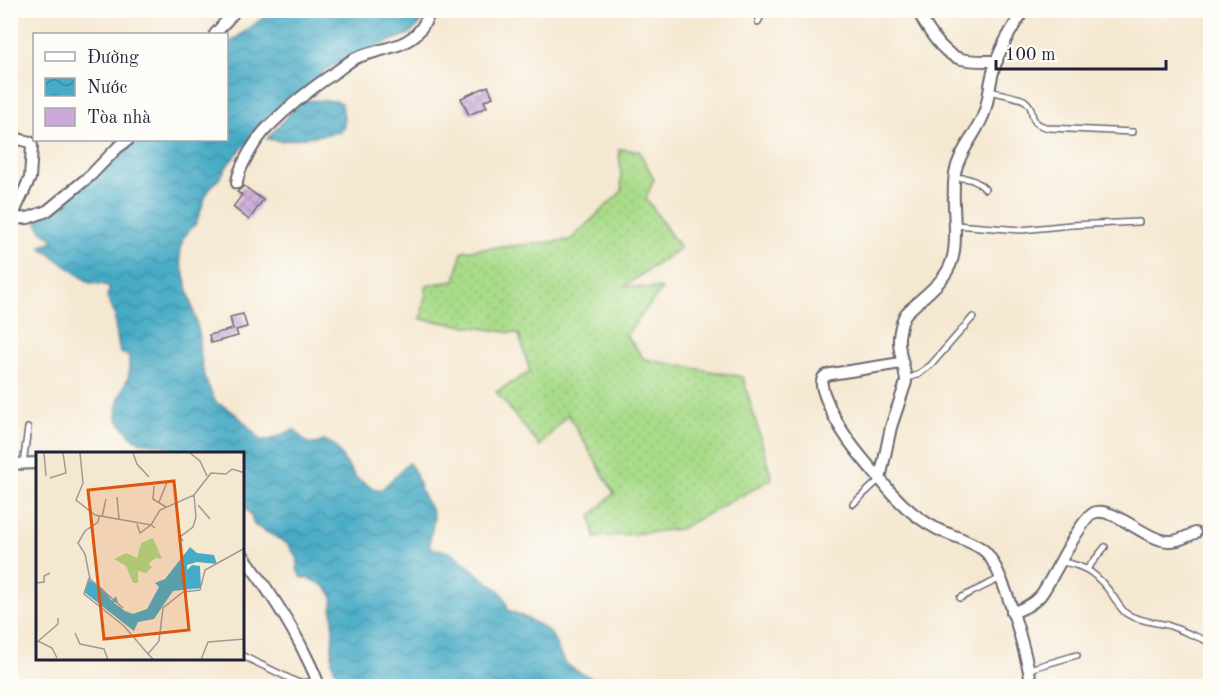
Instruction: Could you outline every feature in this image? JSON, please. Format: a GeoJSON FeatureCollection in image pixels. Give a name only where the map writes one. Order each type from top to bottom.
{"type":"FeatureCollection","features":[{"type":"Feature","properties":{"kind":"street"},"geometry":{"type":"LineString","coordinates":[[216,33],[236,10]]}},
{"type":"Feature","properties":{"kind":"street"},"geometry":{"type":"LineString","coordinates":[[237,183],[237,176],[263,133],[300,98],[356,58],[405,42],[419,31],[431,10]]}},
{"type":"Feature","properties":{"kind":"street"},"geometry":{"type":"LineString","coordinates":[[918,10],[926,26],[949,54],[956,58],[997,61]]}},
{"type":"Feature","properties":{"kind":"street"},"geometry":{"type":"LineString","coordinates":[[880,479],[891,427],[906,379],[899,346],[901,323],[905,314],[936,285],[953,260],[955,178],[960,156],[970,143],[982,118],[997,61],[1008,34],[1024,10]]}},
{"type":"Feature","properties":{"kind":"street"},"geometry":{"type":"LineString","coordinates":[[18,139],[30,142],[32,166],[30,178],[11,219],[28,218],[47,211],[91,175],[117,144]]}},
{"type":"Feature","properties":{"kind":"street"},"geometry":{"type":"LineString","coordinates":[[901,363],[825,376],[821,385],[831,414],[854,448],[893,495],[915,516],[985,550],[993,561],[1000,578],[1021,639],[1032,687]]}},
{"type":"Feature","properties":{"kind":"street"},"geometry":{"type":"LineString","coordinates":[[10,464],[36,463]]}},
{"type":"Feature","properties":{"kind":"street"},"geometry":{"type":"LineString","coordinates":[[1012,614],[1032,604],[1040,596],[1082,525],[1093,513],[1112,515],[1167,542],[1195,533]]}},
{"type":"Feature","properties":{"kind":"street"},"geometry":{"type":"LineString","coordinates":[[244,556],[299,642],[318,682]]}},
{"type":"Feature","properties":{"kind":"lane"},"geometry":{"type":"LineString","coordinates":[[758,22],[764,10]]}},
{"type":"Feature","properties":{"kind":"lane"},"geometry":{"type":"LineString","coordinates":[[990,91],[1024,100],[1030,107],[1034,121],[1039,126],[1133,132]]}},
{"type":"Feature","properties":{"kind":"lane"},"geometry":{"type":"LineString","coordinates":[[955,178],[971,179],[985,189]]}},
{"type":"Feature","properties":{"kind":"lane"},"geometry":{"type":"LineString","coordinates":[[955,225],[1021,230],[1139,222]]}},
{"type":"Feature","properties":{"kind":"lane"},"geometry":{"type":"LineString","coordinates":[[906,379],[931,365],[973,317]]}},
{"type":"Feature","properties":{"kind":"lane"},"geometry":{"type":"LineString","coordinates":[[23,464],[28,428]]}},
{"type":"Feature","properties":{"kind":"lane"},"geometry":{"type":"LineString","coordinates":[[853,504],[880,479]]}},
{"type":"Feature","properties":{"kind":"lane"},"geometry":{"type":"LineString","coordinates":[[1087,569],[1105,547]]}},
{"type":"Feature","properties":{"kind":"lane"},"geometry":{"type":"LineString","coordinates":[[1061,562],[1087,569],[1107,588],[1127,614],[1210,642]]}},
{"type":"Feature","properties":{"kind":"lane"},"geometry":{"type":"LineString","coordinates":[[960,598],[1000,578]]}},
{"type":"Feature","properties":{"kind":"lane"},"geometry":{"type":"LineString","coordinates":[[1029,669],[1077,655]]}},
{"type":"Feature","properties":{"kind":"lane"},"geometry":{"type":"LineString","coordinates":[[244,656],[299,683],[318,682]]}},
{"type":"Feature","properties":{"kind":"green space"},"geometry":{"type":"Polygon","coordinates":[[[619,149],[639,151],[654,179],[646,198],[680,248],[625,286],[662,289],[626,335],[644,359],[743,377],[772,479],[680,529],[595,538],[591,516],[614,493],[568,414],[540,446],[496,392],[530,372],[519,334],[421,319],[427,285],[455,281],[462,251],[570,240],[622,191],[619,149]]]}},
{"type":"Feature","properties":{"kind":"water"},"geometry":{"type":"Polygon","coordinates":[[[272,11],[427,11],[424,20],[409,34],[326,69],[242,148],[206,195],[196,223],[183,238],[180,258],[200,337],[199,347],[204,376],[216,403],[236,414],[260,440],[271,440],[295,430],[308,443],[316,444],[325,440],[334,445],[356,478],[372,488],[381,490],[409,463],[415,472],[434,519],[430,548],[446,551],[458,557],[498,589],[507,603],[508,610],[549,632],[562,659],[575,670],[596,681],[597,686],[344,686],[332,662],[332,596],[323,585],[301,577],[297,569],[298,559],[288,544],[254,525],[251,515],[244,506],[244,452],[177,452],[166,446],[138,441],[117,419],[118,401],[129,375],[129,356],[120,353],[115,315],[107,297],[110,287],[90,283],[40,247],[53,241],[36,222],[70,197],[129,141],[228,141],[228,44],[272,11]]]}},
{"type":"Feature","properties":{"kind":"water"},"geometry":{"type":"Polygon","coordinates":[[[302,100],[341,103],[344,122],[341,132],[281,141],[267,139],[302,100]]]}},
{"type":"Feature","properties":{"kind":"building"},"geometry":{"type":"Polygon","coordinates":[[[488,86],[493,97],[484,101],[487,107],[469,115],[461,98],[488,86]]]}},
{"type":"Feature","properties":{"kind":"building"},"geometry":{"type":"Polygon","coordinates":[[[244,186],[263,200],[249,220],[233,207],[242,195],[237,192],[244,186]]]}},
{"type":"Feature","properties":{"kind":"building"},"geometry":{"type":"Polygon","coordinates":[[[243,314],[247,327],[236,330],[238,336],[211,343],[209,335],[233,329],[230,317],[243,314]]]}}]}
